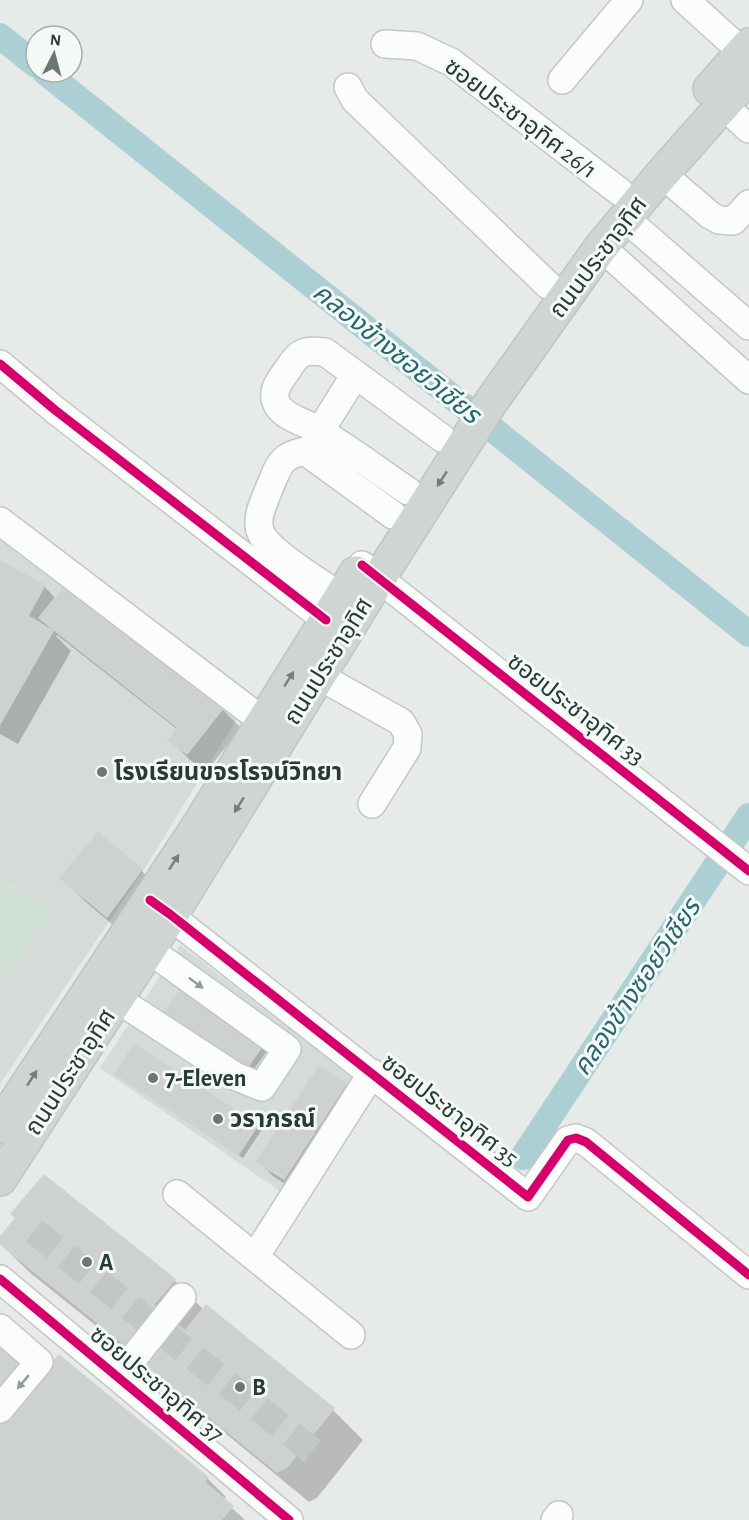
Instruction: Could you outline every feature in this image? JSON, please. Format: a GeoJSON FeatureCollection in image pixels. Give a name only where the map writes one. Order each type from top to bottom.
{"type":"FeatureCollection","features":[{"type":"Feature","properties":{"kind":"main road","name":"ถนนประชาอุทิศ"},"geometry":{"type":"LineString","coordinates":[[0,1126],[160,908],[319,676],[370,572],[400,503],[601,247],[623,205],[662,174],[723,105],[747,58]]}},
{"type":"Feature","properties":{"kind":"main road","name":"ถนนประชาอุทิศ"},"geometry":{"type":"LineString","coordinates":[[0,1179],[148,949],[160,908],[263,721],[334,608],[370,572],[548,285],[623,205],[747,58]]}},
{"type":"Feature","properties":{"kind":"street"},"geometry":{"type":"LineString","coordinates":[[562,80],[629,0]]}},
{"type":"Feature","properties":{"kind":"street"},"geometry":{"type":"LineString","coordinates":[[685,0],[747,58]]}},
{"type":"Feature","properties":{"kind":"street","name":"ซอยประชาอุทิศ 26/1"},"geometry":{"type":"LineString","coordinates":[[385,44],[417,46],[451,62],[623,205],[749,326]]}},
{"type":"Feature","properties":{"kind":"street"},"geometry":{"type":"LineString","coordinates":[[348,87],[355,100],[548,285]]}},
{"type":"Feature","properties":{"kind":"street"},"geometry":{"type":"LineString","coordinates":[[723,105],[749,129]]}},
{"type":"Feature","properties":{"kind":"street"},"geometry":{"type":"LineString","coordinates":[[662,174],[719,220],[732,221],[749,204]]}},
{"type":"Feature","properties":{"kind":"street"},"geometry":{"type":"LineString","coordinates":[[601,247],[749,380]]}},
{"type":"Feature","properties":{"kind":"street"},"geometry":{"type":"LineString","coordinates":[[400,503],[320,431],[285,413],[276,405],[275,388],[295,358],[307,350],[325,352],[355,375],[468,415]]}},
{"type":"Feature","properties":{"kind":"street"},"geometry":{"type":"LineString","coordinates":[[0,364],[55,410],[334,608]]}},
{"type":"Feature","properties":{"kind":"street"},"geometry":{"type":"LineString","coordinates":[[320,431],[355,375]]}},
{"type":"Feature","properties":{"kind":"street"},"geometry":{"type":"LineString","coordinates":[[334,608],[272,548],[260,532],[260,515],[280,462],[291,454],[305,451],[400,503]]}},
{"type":"Feature","properties":{"kind":"street"},"geometry":{"type":"LineString","coordinates":[[0,521],[263,721]]}},
{"type":"Feature","properties":{"kind":"street","name":"ซอยประชาอุทิศ 33"},"geometry":{"type":"LineString","coordinates":[[370,572],[734,859]]}},
{"type":"Feature","properties":{"kind":"street"},"geometry":{"type":"LineString","coordinates":[[319,676],[401,722],[408,734],[407,748],[372,804]]}},
{"type":"Feature","properties":{"kind":"street","name":"ซอยประชาอุทิศ 35"},"geometry":{"type":"LineString","coordinates":[[160,908],[528,1197],[568,1140],[576,1138],[586,1142],[749,1275]]}},
{"type":"Feature","properties":{"kind":"street"},"geometry":{"type":"LineString","coordinates":[[117,999],[235,1076],[262,1087],[287,1049],[148,949]]}},
{"type":"Feature","properties":{"kind":"street"},"geometry":{"type":"LineString","coordinates":[[255,1257],[372,1073]]}},
{"type":"Feature","properties":{"kind":"street"},"geometry":{"type":"LineString","coordinates":[[177,1194],[351,1335]]}},
{"type":"Feature","properties":{"kind":"street","name":"ซอยประชาอุทิศ 37"},"geometry":{"type":"LineString","coordinates":[[0,1279],[289,1520]]}},
{"type":"Feature","properties":{"kind":"street"},"geometry":{"type":"LineString","coordinates":[[119,1376],[182,1297]]}},
{"type":"Feature","properties":{"kind":"street"},"geometry":{"type":"LineString","coordinates":[[0,1328],[39,1362],[0,1409]]}},
{"type":"Feature","properties":{"kind":"shaded area","name":"โรงเรียนขจรโรจน์วิทยา"},"geometry":{"type":"Polygon","coordinates":[[[0,534],[238,717],[143,871],[0,1084],[0,534]]]}},
{"type":"Feature","properties":{"kind":"shaded area"},"geometry":{"type":"Polygon","coordinates":[[[180,945],[358,1080],[286,1195],[100,1068],[180,945]]]}},
{"type":"Feature","properties":{"kind":"green space"},"geometry":{"type":"Polygon","coordinates":[[[0,875],[52,913],[0,983],[0,875]]]}},
{"type":"Feature","properties":{"kind":"building"},"geometry":{"type":"Polygon","coordinates":[[[0,561],[45,585],[28,616],[53,631],[0,724],[0,561]]]}},
{"type":"Feature","properties":{"kind":"building"},"geometry":{"type":"Polygon","coordinates":[[[67,583],[223,708],[187,754],[168,740],[178,728],[39,618],[67,583]]]}},
{"type":"Feature","properties":{"kind":"building"},"geometry":{"type":"Polygon","coordinates":[[[98,832],[142,869],[107,917],[60,878],[98,832]]]}},
{"type":"Feature","properties":{"kind":"building"},"geometry":{"type":"Polygon","coordinates":[[[183,985],[265,1042],[244,1072],[162,1015],[183,985]]]}},
{"type":"Feature","properties":{"kind":"building"},"geometry":{"type":"Polygon","coordinates":[[[134,1044],[258,1125],[238,1155],[115,1074],[134,1044]]]}},
{"type":"Feature","properties":{"kind":"building"},"geometry":{"type":"Polygon","coordinates":[[[319,1066],[346,1084],[284,1179],[256,1162],[319,1066]]]}},
{"type":"Feature","properties":{"kind":"building","name":"A"},"geometry":{"type":"Polygon","coordinates":[[[44,1175],[175,1279],[153,1305],[159,1310],[129,1348],[0,1244],[0,1237],[16,1218],[11,1214],[44,1175]]]}},
{"type":"Feature","properties":{"kind":"building","name":"B"},"geometry":{"type":"Polygon","coordinates":[[[206,1305],[334,1408],[286,1468],[277,1472],[147,1366],[179,1326],[185,1331],[206,1305]]]}},
{"type":"Feature","properties":{"kind":"building"},"geometry":{"type":"Polygon","coordinates":[[[0,1340],[25,1360],[0,1391],[0,1340]]]}},
{"type":"Feature","properties":{"kind":"building"},"geometry":{"type":"Polygon","coordinates":[[[59,1355],[76,1369],[47,1403],[30,1389],[59,1355]]]}},
{"type":"Feature","properties":{"kind":"building"},"geometry":{"type":"Polygon","coordinates":[[[76,1369],[208,1477],[204,1482],[233,1506],[221,1520],[0,1520],[0,1426],[30,1389],[47,1403],[76,1369]]]}},
{"type":"Feature","properties":{"kind":"waterway","name":"คลองข้างซอยวิเชียร"},"geometry":{"type":"LineString","coordinates":[[0,36],[24,55]]}},
{"type":"Feature","properties":{"kind":"waterway","name":"คลองข้างซอยวิเชียร"},"geometry":{"type":"LineString","coordinates":[[60,84],[749,634]]}},
{"type":"Feature","properties":{"kind":"waterway","name":"คลองข้างซอยวิเชียร"},"geometry":{"type":"LineString","coordinates":[[523,1157],[749,816]]}},
{"type":"Feature","properties":{"kind":"tunnel"},"geometry":{"type":"LineString","coordinates":[[34,1231],[320,1457]]}},
{"type":"Feature","properties":{"kind":"cycle path"},"geometry":{"type":"LineString","coordinates":[[0,364],[55,410],[326,620]]}},
{"type":"Feature","properties":{"kind":"cycle path"},"geometry":{"type":"LineString","coordinates":[[362,565],[749,871]]}},
{"type":"Feature","properties":{"kind":"cycle path"},"geometry":{"type":"LineString","coordinates":[[150,900],[528,1197],[568,1140],[576,1138],[586,1142],[749,1275]]}},
{"type":"Feature","properties":{"kind":"cycle path"},"geometry":{"type":"LineString","coordinates":[[0,1279],[289,1520]]}},
{"type":"Feature","properties":{"kind":"place","name":"โรงเรียนขจรโรจน์วิทยา"},"geometry":{"type":"Point","coordinates":[102,772]}},
{"type":"Feature","properties":{"kind":"place","name":"7-Eleven"},"geometry":{"type":"Point","coordinates":[153,1078]}},
{"type":"Feature","properties":{"kind":"place","name":"วราภรณ์"},"geometry":{"type":"Point","coordinates":[218,1119]}},
{"type":"Feature","properties":{"kind":"place","name":"A"},"geometry":{"type":"Point","coordinates":[87,1262]}},
{"type":"Feature","properties":{"kind":"place","name":"B"},"geometry":{"type":"Point","coordinates":[240,1387]}}]}
